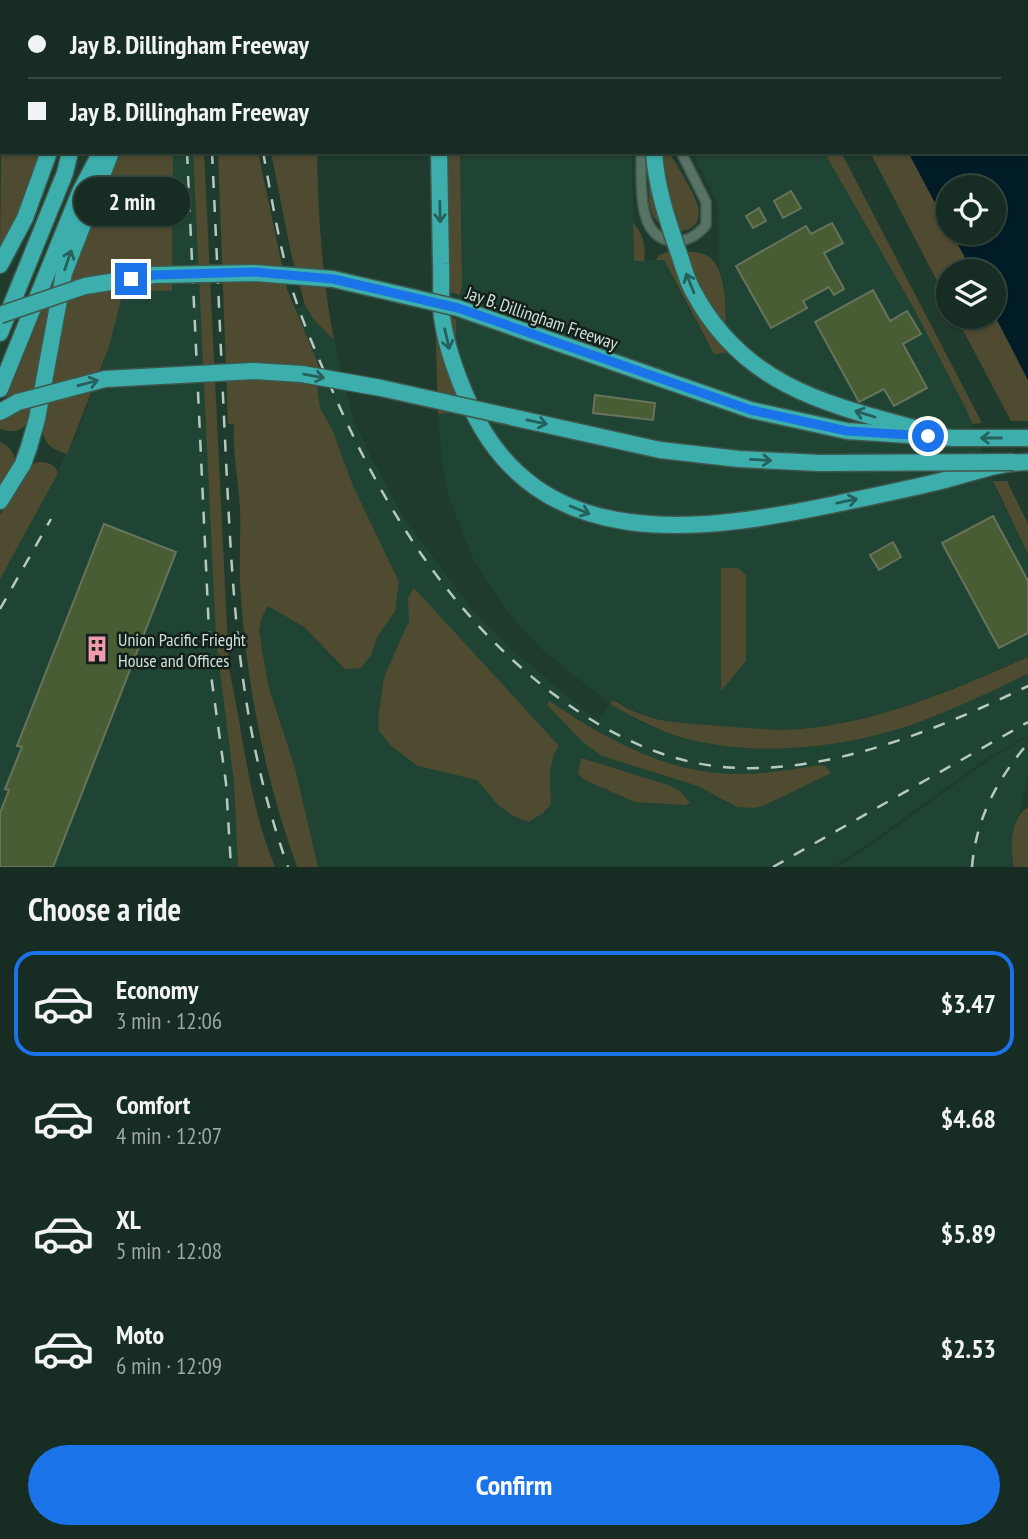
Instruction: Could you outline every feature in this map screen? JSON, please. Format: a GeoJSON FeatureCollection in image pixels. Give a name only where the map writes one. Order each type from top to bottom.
{"type":"FeatureCollection","features":[{"type":"Feature","properties":{"kind":"highway"},"geometry":{"type":"LineString","coordinates":[[0,265],[25,218],[48,154]]}},
{"type":"Feature","properties":{"kind":"highway"},"geometry":{"type":"LineString","coordinates":[[0,332],[65,173],[69,154]]}},
{"type":"Feature","properties":{"kind":"highway"},"geometry":{"type":"LineString","coordinates":[[80,192],[90,154]]}},
{"type":"Feature","properties":{"kind":"highway"},"geometry":{"type":"LineString","coordinates":[[0,389],[80,192],[100,154]]}},
{"type":"Feature","properties":{"kind":"highway"},"geometry":{"type":"LineString","coordinates":[[0,501],[23,464],[29,447],[37,419],[64,273],[110,154]]}},
{"type":"Feature","properties":{"kind":"highway"},"geometry":{"type":"LineString","coordinates":[[439,154],[442,317],[459,381],[479,426],[497,452],[517,473],[550,497],[587,513],[628,523],[681,526],[732,523],[775,517],[1021,462]]}},
{"type":"Feature","properties":{"kind":"highway"},"geometry":{"type":"LineString","coordinates":[[654,154],[664,210],[692,290],[714,325],[742,357],[777,380],[824,402],[954,438]]}},
{"type":"Feature","properties":{"kind":"highway"},"geometry":{"type":"LineString","coordinates":[[0,271],[19,247],[65,173]]}},
{"type":"Feature","properties":{"kind":"highway","name":"Jay B. Dillingham Freeway"},"geometry":{"type":"LineString","coordinates":[[0,315],[85,286],[154,275],[254,272],[333,279],[458,308],[751,410],[847,431],[954,438],[1028,438]]}},
{"type":"Feature","properties":{"kind":"highway"},"geometry":{"type":"LineString","coordinates":[[0,412],[18,402],[105,379],[265,372],[302,374],[381,388],[673,451],[739,459],[820,463],[1021,462]]}},
{"type":"Feature","properties":{"kind":"street"},"geometry":{"type":"LineString","coordinates":[[641,154],[644,214],[653,233],[662,239],[684,241],[700,233],[706,225],[706,202],[682,154]]}},
{"type":"Feature","properties":{"kind":"shaded area"},"geometry":{"type":"Polygon","coordinates":[[[1,154],[45,154],[38,177],[0,250],[1,154]]]}},
{"type":"Feature","properties":{"kind":"shaded area"},"geometry":{"type":"Polygon","coordinates":[[[117,154],[173,154],[172,291],[123,291],[109,347],[67,454],[48,444],[42,424],[70,279],[117,154]]]}},
{"type":"Feature","properties":{"kind":"shaded area"},"geometry":{"type":"Polygon","coordinates":[[[173,154],[193,154],[216,640],[234,783],[238,867],[0,867],[0,579],[75,438],[109,347],[123,291],[172,290],[173,154]]]}},
{"type":"Feature","properties":{"kind":"shaded area"},"geometry":{"type":"Polygon","coordinates":[[[193,154],[204,154],[229,669],[253,793],[275,867],[238,867],[234,783],[216,640],[193,154]]]}},
{"type":"Feature","properties":{"kind":"shaded area"},"geometry":{"type":"Polygon","coordinates":[[[218,154],[258,154],[287,289],[321,371],[317,385],[320,408],[332,429],[354,488],[399,582],[395,611],[377,637],[371,655],[361,668],[345,669],[304,627],[268,606],[262,617],[259,630],[269,688],[295,768],[318,867],[297,867],[275,798],[258,728],[240,584],[240,510],[234,424],[228,424],[218,154]]]}},
{"type":"Feature","properties":{"kind":"shaded area"},"geometry":{"type":"Polygon","coordinates":[[[271,154],[317,154],[321,247],[334,340],[314,320],[305,305],[291,253],[271,154]]]}},
{"type":"Feature","properties":{"kind":"shaded area"},"geometry":{"type":"Polygon","coordinates":[[[448,154],[460,154],[462,284],[460,295],[449,292],[448,154]]]}},
{"type":"Feature","properties":{"kind":"shaded area"},"geometry":{"type":"Polygon","coordinates":[[[460,154],[632,154],[634,260],[664,260],[714,354],[725,352],[724,286],[719,266],[718,206],[694,154],[825,154],[913,307],[965,407],[999,496],[1028,554],[1028,657],[897,709],[842,724],[798,729],[746,729],[671,723],[652,720],[614,700],[611,704],[641,722],[665,732],[695,739],[765,748],[803,747],[848,741],[931,718],[1028,674],[1028,735],[987,758],[861,849],[831,867],[318,867],[295,768],[269,688],[259,630],[262,617],[268,606],[304,627],[345,669],[371,655],[377,637],[395,610],[399,582],[354,488],[332,429],[320,408],[317,385],[321,371],[295,310],[305,305],[314,320],[334,340],[353,419],[366,447],[404,518],[473,611],[510,648],[585,711],[599,720],[610,704],[540,648],[513,618],[471,554],[448,495],[438,414],[463,411],[456,316],[462,284],[460,154]],[[738,568],[721,569],[721,689],[738,568]]]}},
{"type":"Feature","properties":{"kind":"shaded area"},"geometry":{"type":"Polygon","coordinates":[[[650,154],[670,154],[692,191],[699,212],[692,227],[686,230],[671,230],[657,221],[652,214],[649,192],[650,154]]]}},
{"type":"Feature","properties":{"kind":"shaded area"},"geometry":{"type":"Polygon","coordinates":[[[825,154],[842,154],[982,423],[972,424],[913,307],[825,154]]]}},
{"type":"Feature","properties":{"kind":"shaded area"},"geometry":{"type":"Polygon","coordinates":[[[871,154],[909,154],[936,204],[936,245],[958,245],[966,259],[936,259],[936,279],[871,154]]]}},
{"type":"Feature","properties":{"kind":"shaded area"},"geometry":{"type":"Polygon","coordinates":[[[633,223],[643,241],[644,261],[634,261],[633,223]]]}},
{"type":"Feature","properties":{"kind":"shaded area"},"geometry":{"type":"Polygon","coordinates":[[[667,252],[702,253],[714,262],[720,272],[725,299],[725,353],[714,354],[664,260],[656,260],[659,255],[667,252]]]}},
{"type":"Feature","properties":{"kind":"shaded area"},"geometry":{"type":"Polygon","coordinates":[[[63,260],[30,419],[17,430],[0,429],[0,413],[63,260]]]}},
{"type":"Feature","properties":{"kind":"shaded area"},"geometry":{"type":"Polygon","coordinates":[[[435,313],[456,319],[463,412],[438,414],[435,313]]]}},
{"type":"Feature","properties":{"kind":"shaded area"},"geometry":{"type":"Polygon","coordinates":[[[962,329],[1002,329],[1028,380],[1028,421],[1011,421],[962,329]]]}},
{"type":"Feature","properties":{"kind":"shaded area"},"geometry":{"type":"Polygon","coordinates":[[[0,442],[11,450],[16,464],[0,494],[0,442]]]}},
{"type":"Feature","properties":{"kind":"shaded area"},"geometry":{"type":"Polygon","coordinates":[[[37,462],[52,465],[58,473],[0,579],[0,515],[25,470],[37,462]]]}},
{"type":"Feature","properties":{"kind":"shaded area"},"geometry":{"type":"Polygon","coordinates":[[[993,481],[1007,481],[1028,524],[1028,554],[993,481]]]}},
{"type":"Feature","properties":{"kind":"shaded area"},"geometry":{"type":"Polygon","coordinates":[[[721,568],[738,568],[746,575],[746,661],[721,691],[721,568]]]}},
{"type":"Feature","properties":{"kind":"shaded area"},"geometry":{"type":"Polygon","coordinates":[[[414,588],[559,746],[551,766],[551,804],[543,813],[528,822],[498,805],[477,780],[418,766],[391,746],[379,731],[378,718],[384,677],[409,621],[408,598],[414,588]]]}},
{"type":"Feature","properties":{"kind":"shaded area"},"geometry":{"type":"Polygon","coordinates":[[[1028,657],[1028,674],[946,711],[895,730],[809,747],[749,748],[690,740],[656,728],[610,704],[613,700],[640,714],[677,723],[800,729],[888,712],[945,692],[1028,657]]]}},
{"type":"Feature","properties":{"kind":"shaded area"},"geometry":{"type":"Polygon","coordinates":[[[549,701],[615,741],[685,768],[747,774],[821,765],[826,766],[831,773],[763,806],[737,807],[698,786],[602,756],[583,742],[547,705],[549,701]]]}},
{"type":"Feature","properties":{"kind":"shaded area"},"geometry":{"type":"Polygon","coordinates":[[[1028,737],[1028,775],[1012,845],[1014,867],[837,867],[989,760],[1028,737]]]}},
{"type":"Feature","properties":{"kind":"shaded area"},"geometry":{"type":"Polygon","coordinates":[[[581,758],[668,785],[680,791],[690,803],[635,802],[585,780],[578,774],[581,758]]]}},
{"type":"Feature","properties":{"kind":"shaded area"},"geometry":{"type":"Polygon","coordinates":[[[1028,807],[1028,867],[1014,867],[1013,834],[1018,818],[1028,807]]]}},
{"type":"Feature","properties":{"kind":"water"},"geometry":{"type":"Polygon","coordinates":[[[909,154],[1028,154],[1028,380],[1002,329],[1006,329],[1006,259],[966,259],[958,245],[1006,245],[1006,175],[936,175],[936,204],[909,154]]]}},
{"type":"Feature","properties":{"kind":"building"},"geometry":{"type":"Polygon","coordinates":[[[791,191],[801,208],[783,218],[774,201],[791,191]]]}},
{"type":"Feature","properties":{"kind":"building"},"geometry":{"type":"Polygon","coordinates":[[[759,208],[766,221],[753,228],[746,216],[759,208]]]}},
{"type":"Feature","properties":{"kind":"building"},"geometry":{"type":"Polygon","coordinates":[[[832,223],[843,243],[824,253],[844,289],[834,295],[829,287],[803,301],[807,308],[771,328],[736,266],[806,226],[811,234],[832,223]]]}},
{"type":"Feature","properties":{"kind":"building"},"geometry":{"type":"Polygon","coordinates":[[[873,290],[890,321],[907,311],[921,334],[903,344],[927,388],[894,406],[884,389],[859,402],[815,322],[873,290]]]}},
{"type":"Feature","properties":{"kind":"building"},"geometry":{"type":"Polygon","coordinates":[[[595,395],[655,403],[653,420],[593,413],[595,395]]]}},
{"type":"Feature","properties":{"kind":"building"},"geometry":{"type":"Polygon","coordinates":[[[993,516],[1028,581],[1028,633],[999,648],[942,543],[993,516]]]}},
{"type":"Feature","properties":{"kind":"building","name":"Union Pacific Frieght House and Offices"},"geometry":{"type":"Polygon","coordinates":[[[104,524],[176,552],[53,867],[0,867],[0,813],[9,790],[5,789],[22,747],[17,746],[104,524]]]}},
{"type":"Feature","properties":{"kind":"building"},"geometry":{"type":"Polygon","coordinates":[[[893,542],[901,557],[879,570],[870,555],[893,542]]]}},
{"type":"Feature","properties":{"kind":"railway"},"geometry":{"type":"LineString","coordinates":[[187,154],[211,675],[226,783],[231,867]]}},
{"type":"Feature","properties":{"kind":"railway"},"geometry":{"type":"LineString","coordinates":[[212,154],[229,513],[241,666],[259,766],[288,867]]}},
{"type":"Feature","properties":{"kind":"railway"},"geometry":{"type":"LineString","coordinates":[[263,154],[280,240],[297,305],[333,392],[374,477],[423,557],[451,594],[515,662],[571,707],[612,732],[654,751],[699,764],[762,768],[841,757],[880,746],[919,733],[1028,686]]}},
{"type":"Feature","properties":{"kind":"railway"},"geometry":{"type":"LineString","coordinates":[[0,609],[51,519]]}},
{"type":"Feature","properties":{"kind":"railway"},"geometry":{"type":"LineString","coordinates":[[773,867],[1028,722]]}},
{"type":"Feature","properties":{"kind":"railway"},"geometry":{"type":"LineString","coordinates":[[972,867],[978,832],[990,800],[1028,743]]}},
{"type":"Feature","properties":{"kind":"place","name":"Union Pacific Frieght House and Offices"},"geometry":{"type":"Point","coordinates":[97,649]}},
{"type":"Feature","properties":{"kind":"route"},"geometry":{"type":"LineString","coordinates":[[131,279],[154,275],[254,272],[333,279],[458,308],[751,410],[847,431],[928,436]]}}]}
